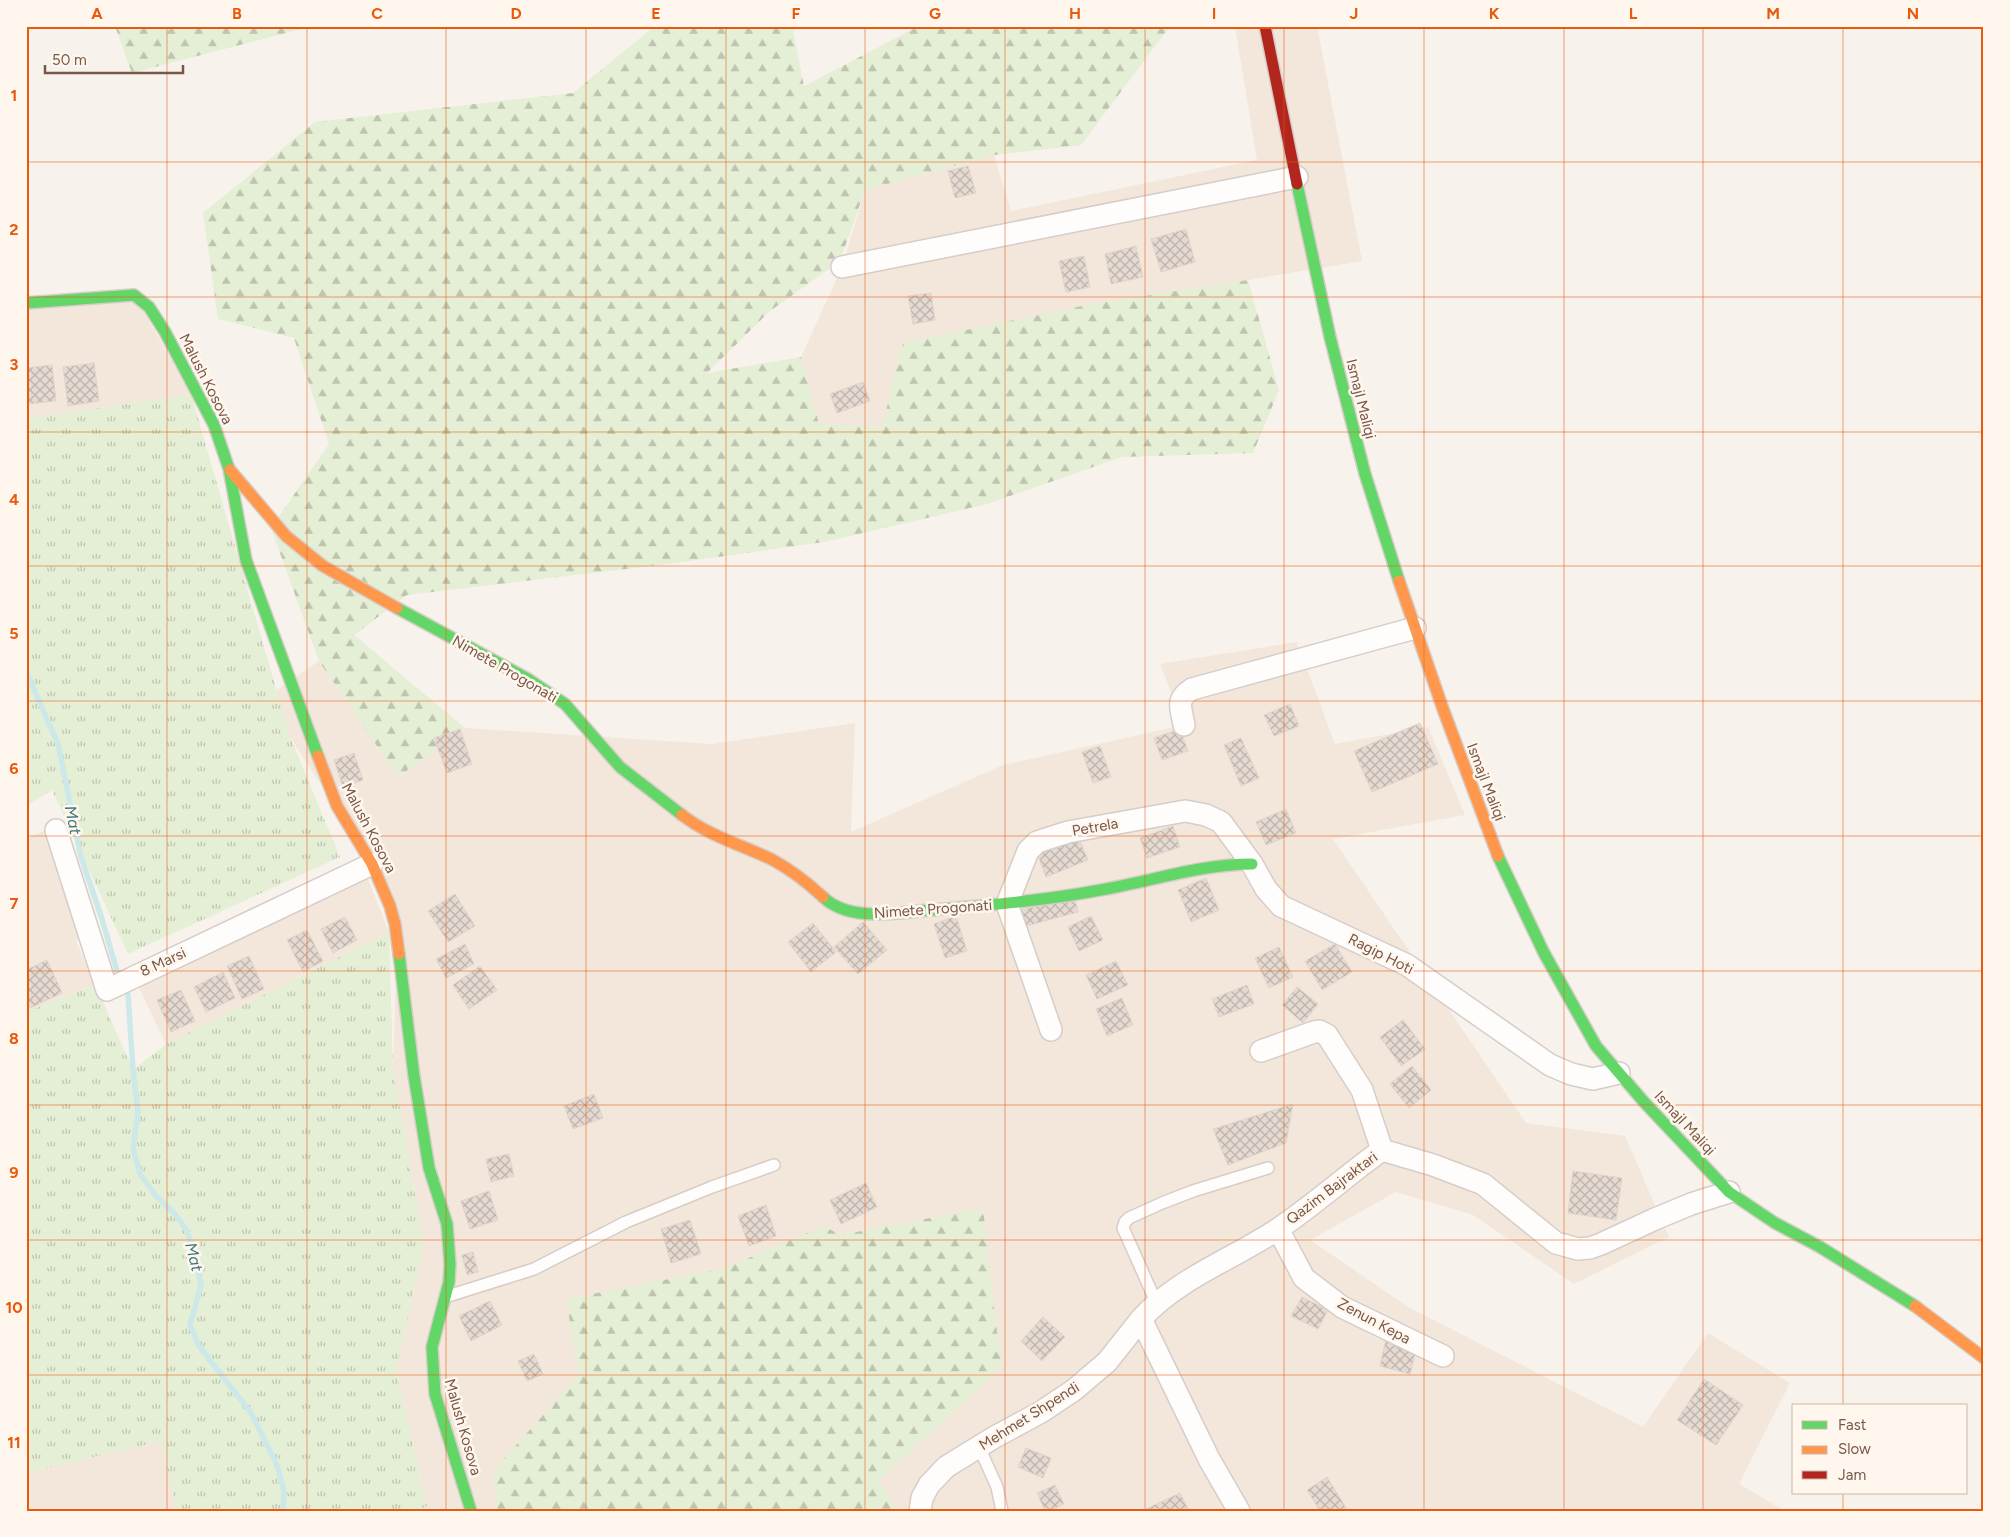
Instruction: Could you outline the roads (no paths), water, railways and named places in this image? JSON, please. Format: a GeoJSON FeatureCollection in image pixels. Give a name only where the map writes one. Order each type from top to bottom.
{"type":"FeatureCollection","features":[{"type":"Feature","properties":{"kind":"street","name":"Ismajl Maliqi"},"geometry":{"type":"LineString","coordinates":[[1265,26],[1330,336],[1365,474],[1442,709],[1500,860],[1544,953],[1596,1046],[1729,1192],[1775,1223],[1820,1247],[1907,1301],[1984,1358]]}},
{"type":"Feature","properties":{"kind":"street"},"geometry":{"type":"LineString","coordinates":[[842,267],[1296,177]]}},
{"type":"Feature","properties":{"kind":"street","name":"Malush Kosova"},"geometry":{"type":"LineString","coordinates":[[26,302],[134,295],[149,307],[214,425],[229,469],[246,560],[337,806],[372,864],[386,892],[395,924],[414,1076],[428,1159],[447,1224],[450,1264],[448,1282],[432,1347],[435,1394],[471,1511]]}},
{"type":"Feature","properties":{"kind":"street","name":"Nimete Progonati"},"geometry":{"type":"LineString","coordinates":[[229,469],[286,536],[323,566],[528,679],[565,704],[620,767],[695,825],[774,862],[811,886],[832,906],[846,911],[879,914],[1008,904],[1105,889],[1225,864],[1252,864]]}},
{"type":"Feature","properties":{"kind":"street"},"geometry":{"type":"LineString","coordinates":[[1184,725],[1179,701],[1182,695],[1192,689],[1415,628]]}},
{"type":"Feature","properties":{"kind":"street","name":"Petrela"},"geometry":{"type":"LineString","coordinates":[[1008,904],[1028,851],[1037,842],[1068,832],[1185,811],[1206,815],[1221,822]]}},
{"type":"Feature","properties":{"kind":"street","name":"Ragip Hoti"},"geometry":{"type":"LineString","coordinates":[[1221,822],[1252,864],[1266,889],[1282,906],[1406,965],[1550,1065],[1571,1074],[1593,1079],[1619,1073]]}},
{"type":"Feature","properties":{"kind":"street","name":"8 Marsi"},"geometry":{"type":"LineString","coordinates":[[56,830],[107,990],[372,864]]}},
{"type":"Feature","properties":{"kind":"street","name":"Nimete Progonati"},"geometry":{"type":"LineString","coordinates":[[1008,904],[1051,1030]]}},
{"type":"Feature","properties":{"kind":"street"},"geometry":{"type":"LineString","coordinates":[[1261,1051],[1314,1032],[1319,1031],[1328,1035],[1362,1090],[1382,1150]]}},
{"type":"Feature","properties":{"kind":"street","name":"Qazim Bajraktari"},"geometry":{"type":"LineString","coordinates":[[1141,1319],[1156,1302],[1172,1290],[1278,1229],[1382,1150],[1433,1165],[1482,1184],[1556,1243],[1578,1249],[1590,1248],[1601,1244],[1691,1204],[1729,1192]]}},
{"type":"Feature","properties":{"kind":"street","name":"Zenun Kepa"},"geometry":{"type":"LineString","coordinates":[[1278,1229],[1304,1278],[1342,1307],[1443,1356]]}},
{"type":"Feature","properties":{"kind":"street"},"geometry":{"type":"LineString","coordinates":[[1141,1319],[1209,1460],[1239,1511]]}},
{"type":"Feature","properties":{"kind":"street","name":"Mehmet Shpendi"},"geometry":{"type":"LineString","coordinates":[[920,1511],[922,1498],[929,1485],[946,1467],[1041,1412],[1074,1390],[1107,1362],[1141,1319]]}},
{"type":"Feature","properties":{"kind":"lane"},"geometry":{"type":"LineString","coordinates":[[444,1298],[534,1269],[626,1222],[712,1187],[774,1165]]}},
{"type":"Feature","properties":{"kind":"lane"},"geometry":{"type":"LineString","coordinates":[[1156,1302],[1123,1228],[1125,1222],[1129,1218],[1192,1191],[1268,1168]]}},
{"type":"Feature","properties":{"kind":"lane"},"geometry":{"type":"LineString","coordinates":[[979,1447],[997,1487],[1002,1511]]}},
{"type":"Feature","properties":{"kind":"waterway","name":"Mat"},"geometry":{"type":"LineString","coordinates":[[26,671],[58,744],[81,857],[117,971]]}},
{"type":"Feature","properties":{"kind":"waterway","name":"Mat"},"geometry":{"type":"LineString","coordinates":[[128,994],[138,1112],[133,1148],[140,1174],[156,1196],[175,1214],[187,1231],[196,1258],[201,1285],[190,1325],[199,1346],[251,1413],[277,1465],[284,1491],[283,1511]]}}]}
